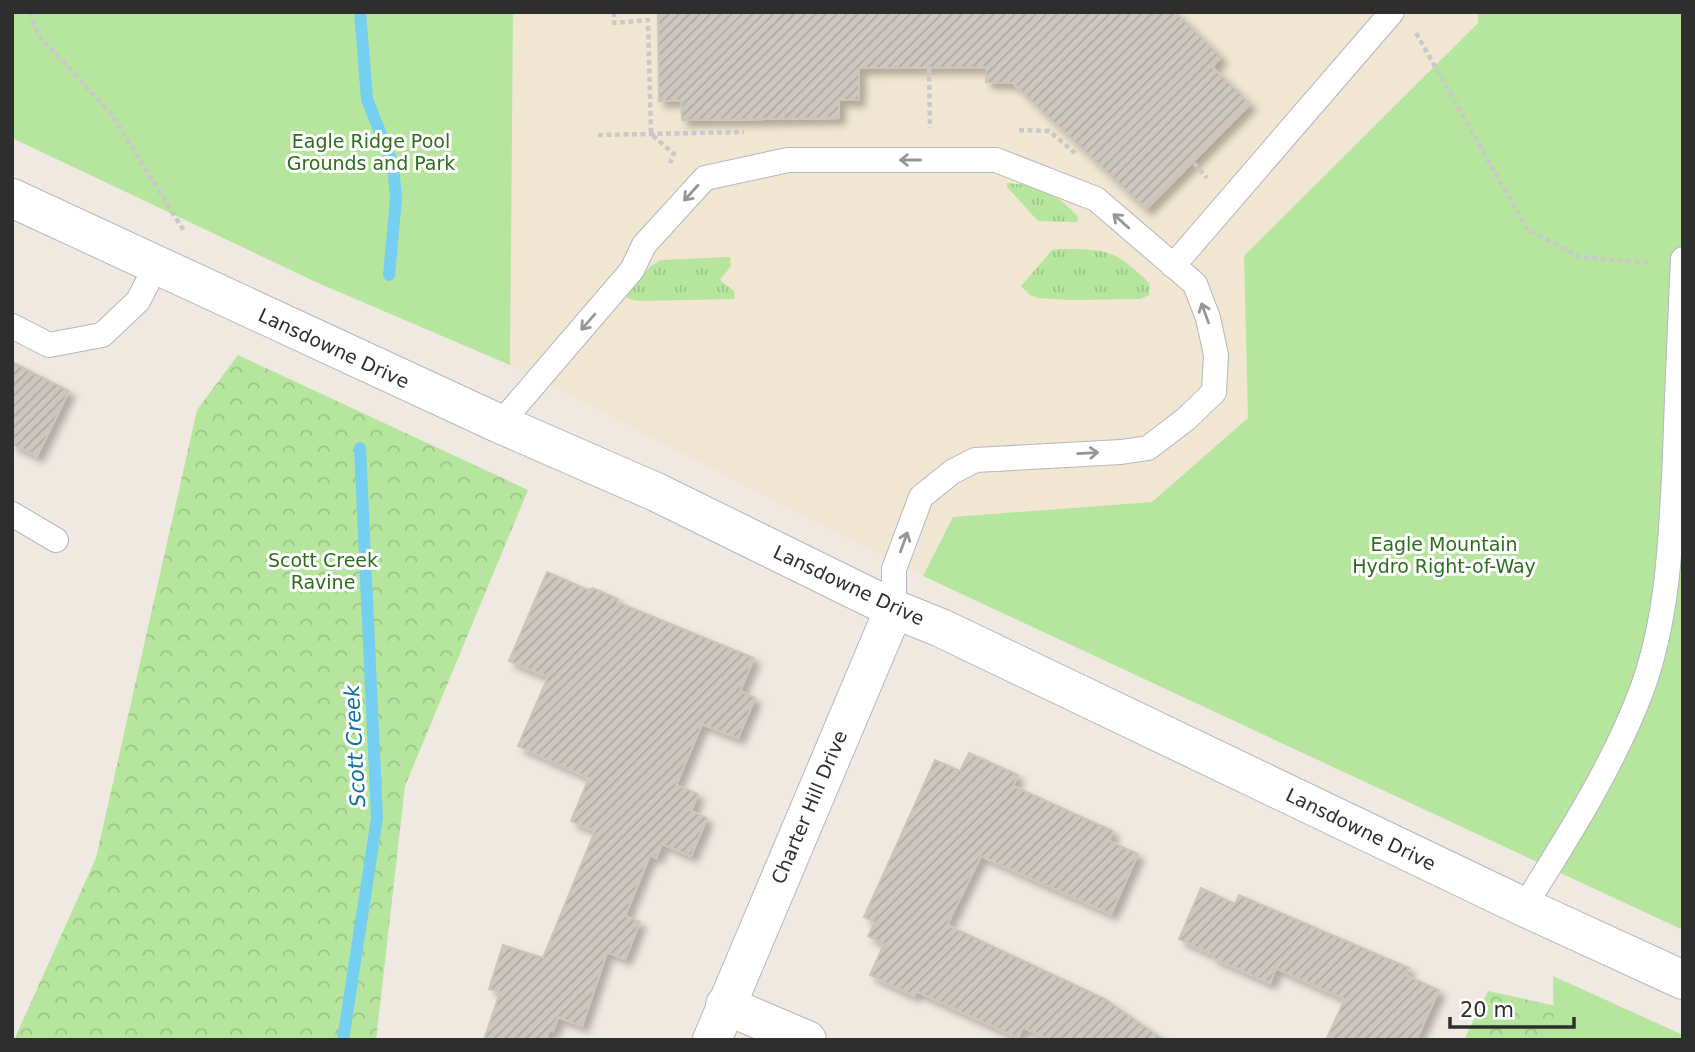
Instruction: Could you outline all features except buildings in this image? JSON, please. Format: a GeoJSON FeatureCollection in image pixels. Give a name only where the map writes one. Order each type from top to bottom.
{"type":"FeatureCollection","features":[{"type":"Feature","properties":{"kind":"street","name":"Lansdowne Drive"},"geometry":{"type":"LineString","coordinates":[[12,198],[500,424],[656,492],[894,609],[941,628],[1524,907],[1683,980]]}},
{"type":"Feature","properties":{"kind":"street","name":"Charter Hill Drive"},"geometry":{"type":"LineString","coordinates":[[807,1040],[719,1023],[894,609]]}},
{"type":"Feature","properties":{"kind":"lane"},"geometry":{"type":"LineString","coordinates":[[1173,266],[1392,12]]}},
{"type":"Feature","properties":{"kind":"lane"},"geometry":{"type":"LineString","coordinates":[[500,424],[632,270],[644,245],[705,178],[788,160],[996,160],[1096,199],[1195,284],[1208,318],[1216,355],[1214,393],[1148,448],[1121,452],[975,460],[952,472],[921,497],[894,569],[894,609]]}},
{"type":"Feature","properties":{"kind":"lane"},"geometry":{"type":"LineString","coordinates":[[1524,907],[1600,780],[1641,691],[1654,650],[1665,597],[1673,506],[1683,259]]}},
{"type":"Feature","properties":{"kind":"lane"},"geometry":{"type":"LineString","coordinates":[[12,326],[49,345],[102,335],[138,301],[156,266]]}},
{"type":"Feature","properties":{"kind":"lane"},"geometry":{"type":"LineString","coordinates":[[12,514],[57,540]]}},
{"type":"Feature","properties":{"kind":"path"},"geometry":{"type":"LineString","coordinates":[[30,12],[39,36],[110,112],[189,238]]}},
{"type":"Feature","properties":{"kind":"path"},"geometry":{"type":"LineString","coordinates":[[614,12],[614,23],[648,20]]}},
{"type":"Feature","properties":{"kind":"path"},"geometry":{"type":"LineString","coordinates":[[647,12],[652,134],[674,154],[669,166]]}},
{"type":"Feature","properties":{"kind":"path"},"geometry":{"type":"LineString","coordinates":[[1412,29],[1420,37],[1527,229],[1580,257],[1682,265]]}},
{"type":"Feature","properties":{"kind":"path"},"geometry":{"type":"LineString","coordinates":[[929,68],[930,129]]}},
{"type":"Feature","properties":{"kind":"shaded area"},"geometry":{"type":"Polygon","coordinates":[[[513,12],[1478,12],[1478,23],[1244,256],[1248,418],[1152,502],[953,517],[923,576],[510,365],[513,12]]]}},
{"type":"Feature","properties":{"kind":"green space","name":"Eagle Ridge Pool Grounds and Park"},"geometry":{"type":"Polygon","coordinates":[[[12,12],[513,12],[510,365],[318,283],[12,138],[12,12]]]}},
{"type":"Feature","properties":{"kind":"green space","name":"Eagle Mountain Hydro Right-of-Way"},"geometry":{"type":"Polygon","coordinates":[[[1478,12],[1683,12],[1683,930],[923,576],[953,517],[1152,502],[1248,418],[1244,256],[1478,23],[1478,12]]]}},
{"type":"Feature","properties":{"kind":"green space"},"geometry":{"type":"Polygon","coordinates":[[[1007,183],[1046,191],[1077,215],[1077,222],[1038,221],[1007,187],[1007,183]]]}},
{"type":"Feature","properties":{"kind":"green space"},"geometry":{"type":"Polygon","coordinates":[[[1052,250],[1109,253],[1128,264],[1150,284],[1149,295],[1140,299],[1070,300],[1030,295],[1021,286],[1052,250]]]}},
{"type":"Feature","properties":{"kind":"green space"},"geometry":{"type":"Polygon","coordinates":[[[730,257],[731,266],[720,280],[734,291],[735,299],[638,301],[629,299],[624,294],[651,266],[661,260],[730,257]]]}},
{"type":"Feature","properties":{"kind":"green space","name":"Scott Creek Ravine"},"geometry":{"type":"Polygon","coordinates":[[[238,355],[528,490],[405,786],[376,1040],[14,1040],[96,858],[197,410],[238,355]]]}},
{"type":"Feature","properties":{"kind":"green space"},"geometry":{"type":"Polygon","coordinates":[[[1553,976],[1683,1035],[1683,1040],[1554,1040],[1553,976]]]}},
{"type":"Feature","properties":{"kind":"green space"},"geometry":{"type":"Polygon","coordinates":[[[1488,991],[1611,1018],[1611,1040],[1464,1040],[1488,991]]]}},
{"type":"Feature","properties":{"kind":"waterway","name":"Scott Creek"},"geometry":{"type":"LineString","coordinates":[[360,12],[367,99],[393,165],[396,199],[389,275]]}},
{"type":"Feature","properties":{"kind":"waterway","name":"Scott Creek"},"geometry":{"type":"LineString","coordinates":[[343,1040],[377,818],[360,448]]}}]}
